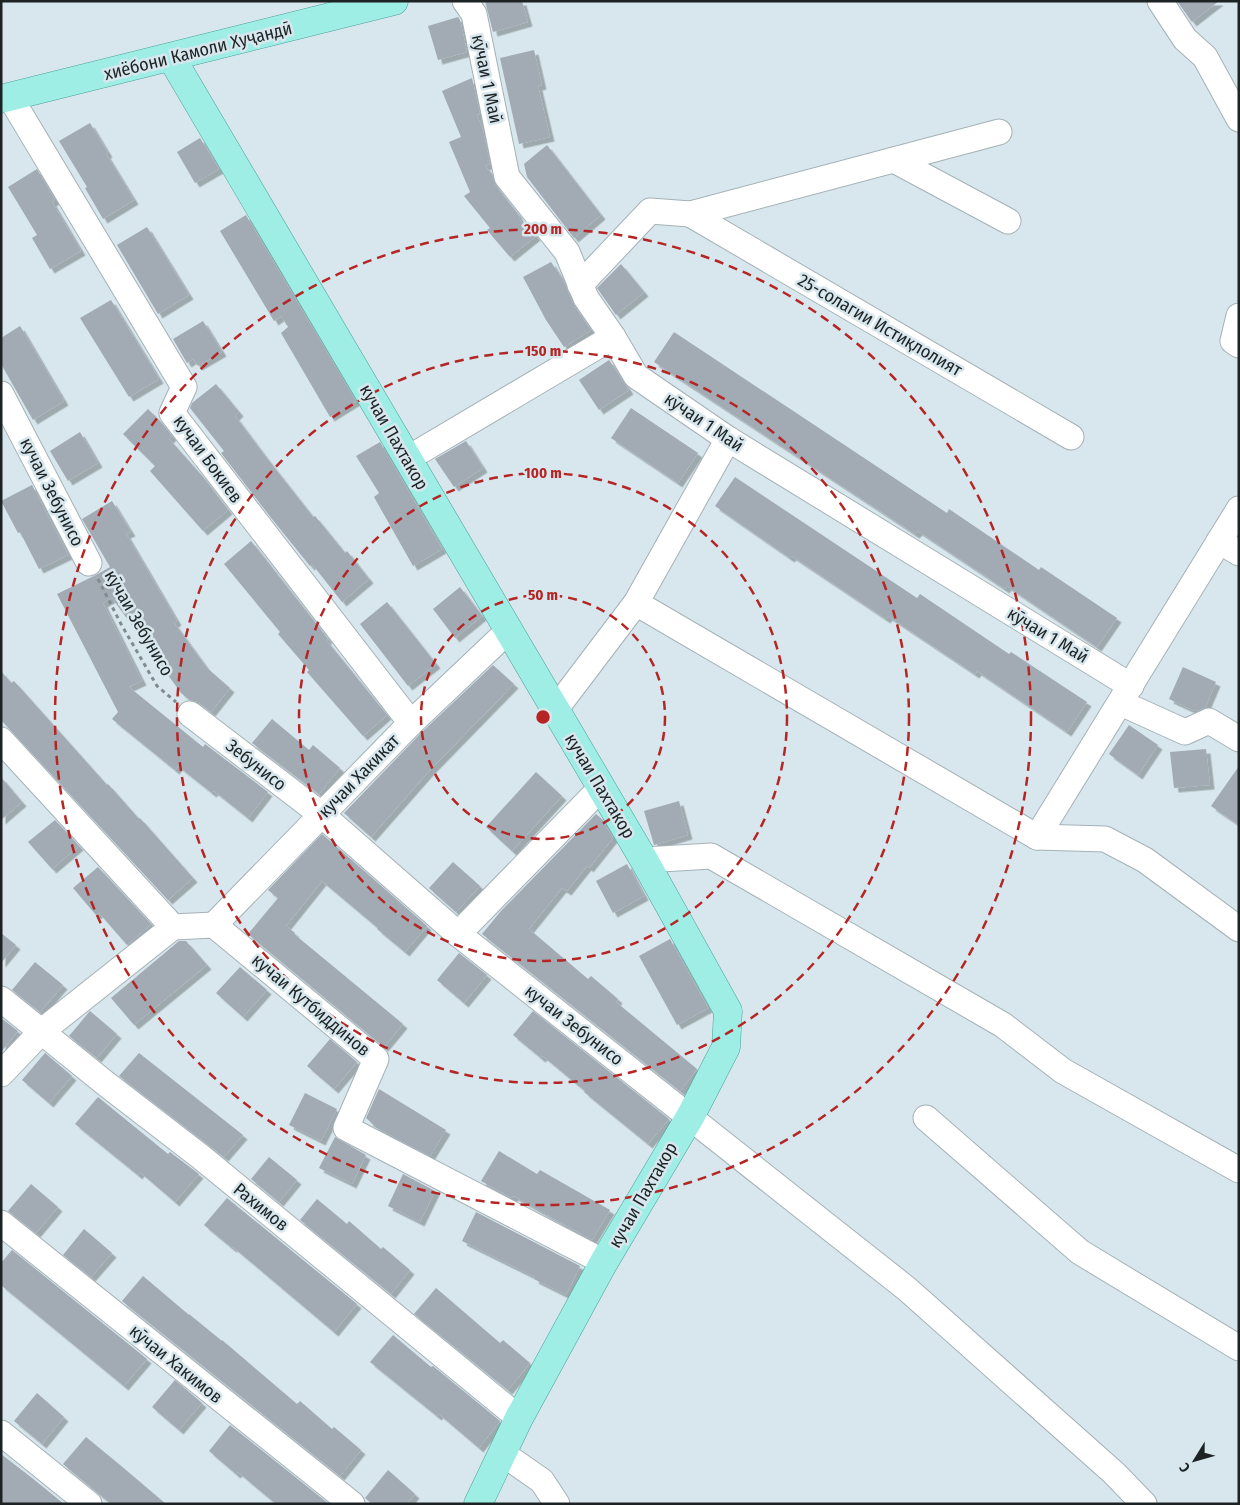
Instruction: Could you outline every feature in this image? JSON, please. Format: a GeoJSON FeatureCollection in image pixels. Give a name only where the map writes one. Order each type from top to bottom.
{"type":"FeatureCollection","features":[{"type":"Feature","properties":{"kind":"main road","name":"хиёбони Камоли Хуҷандӣ"},"geometry":{"type":"LineString","coordinates":[[6,98],[394,1]]}},
{"type":"Feature","properties":{"kind":"main road","name":"кучаи Пахтакор"},"geometry":{"type":"LineString","coordinates":[[172,57],[644,860],[728,1011],[726,1047],[690,1116],[604,1262],[519,1418],[478,1504]]}},
{"type":"Feature","properties":{"kind":"street","name":"кӯчаи 1 Май"},"geometry":{"type":"LineString","coordinates":[[465,1],[474,14],[508,178],[567,252],[586,298],[636,376],[728,439],[1185,732],[1209,721],[1239,739]]}},
{"type":"Feature","properties":{"kind":"street"},"geometry":{"type":"LineString","coordinates":[[1160,1],[1185,39],[1205,57],[1239,119]]}},
{"type":"Feature","properties":{"kind":"street","name":"кучаи Бокиев"},"geometry":{"type":"LineString","coordinates":[[6,98],[184,388],[172,414],[411,723]]}},
{"type":"Feature","properties":{"kind":"street","name":"25-солагии Истиқлолият"},"geometry":{"type":"LineString","coordinates":[[580,285],[650,211],[690,214],[999,132]]}},
{"type":"Feature","properties":{"kind":"street"},"geometry":{"type":"LineString","coordinates":[[894,160],[1008,220]]}},
{"type":"Feature","properties":{"kind":"street","name":"25-солагии Истиқлолият"},"geometry":{"type":"LineString","coordinates":[[690,214],[1071,437]]}},
{"type":"Feature","properties":{"kind":"street"},"geometry":{"type":"LineString","coordinates":[[1239,316],[1233,341],[1239,345]]}},
{"type":"Feature","properties":{"kind":"street"},"geometry":{"type":"LineString","coordinates":[[407,459],[613,338]]}},
{"type":"Feature","properties":{"kind":"street","name":"кучаи Зебунисо"},"geometry":{"type":"LineString","coordinates":[[1,394],[89,563]]}},
{"type":"Feature","properties":{"kind":"street"},"geometry":{"type":"LineString","coordinates":[[555,710],[636,603],[728,439]]}},
{"type":"Feature","properties":{"kind":"street"},"geometry":{"type":"LineString","coordinates":[[1037,837],[1126,694],[1229,547],[1239,509]]}},
{"type":"Feature","properties":{"kind":"street"},"geometry":{"type":"LineString","coordinates":[[636,603],[1037,837],[1104,839],[1145,860],[1239,929]]}},
{"type":"Feature","properties":{"kind":"street","name":"кучаи Хакикат"},"geometry":{"type":"LineString","coordinates":[[214,925],[411,723],[508,631]]}},
{"type":"Feature","properties":{"kind":"street","name":"Зебунисо"},"geometry":{"type":"LineString","coordinates":[[190,714],[322,815]]}},
{"type":"Feature","properties":{"kind":"street"},"geometry":{"type":"LineString","coordinates":[[1,740],[173,927]]}},
{"type":"Feature","properties":{"kind":"street"},"geometry":{"type":"LineString","coordinates":[[458,934],[601,788]]}},
{"type":"Feature","properties":{"kind":"street","name":"кучаи Зебунисо"},"geometry":{"type":"LineString","coordinates":[[322,815],[458,934],[907,1289],[1114,1473],[1144,1504]]}},
{"type":"Feature","properties":{"kind":"street"},"geometry":{"type":"LineString","coordinates":[[644,860],[710,856],[1003,1025],[1063,1070],[1239,1170]]}},
{"type":"Feature","properties":{"kind":"street"},"geometry":{"type":"LineString","coordinates":[[1,1074],[42,1031],[173,927],[214,925]]}},
{"type":"Feature","properties":{"kind":"street","name":"кучаи Кутбиддинов"},"geometry":{"type":"LineString","coordinates":[[214,925],[376,1060],[346,1128],[604,1262]]}},
{"type":"Feature","properties":{"kind":"street","name":"Рахимов"},"geometry":{"type":"LineString","coordinates":[[1,999],[201,1157],[519,1418]]}},
{"type":"Feature","properties":{"kind":"street"},"geometry":{"type":"LineString","coordinates":[[926,1118],[1080,1252],[1239,1348]]}},
{"type":"Feature","properties":{"kind":"street","name":"кӯчаи Хакимов"},"geometry":{"type":"LineString","coordinates":[[1,1224],[352,1504]]}},
{"type":"Feature","properties":{"kind":"street"},"geometry":{"type":"LineString","coordinates":[[1,1433],[89,1504]]}},
{"type":"Feature","properties":{"kind":"street"},"geometry":{"type":"LineString","coordinates":[[502,1453],[542,1481],[557,1504]]}},
{"type":"Feature","properties":{"kind":"path","name":"кӯчаи Зебунисо"},"geometry":{"type":"LineString","coordinates":[[89,563],[120,624],[157,686],[190,714]]}},
{"type":"Feature","properties":{"kind":"building"},"geometry":{"type":"Polygon","coordinates":[[[485,1],[522,1],[528,22],[493,32],[485,1]]]}},
{"type":"Feature","properties":{"kind":"building"},"geometry":{"type":"Polygon","coordinates":[[[1177,1],[1219,1],[1192,22],[1177,1]]]}},
{"type":"Feature","properties":{"kind":"building"},"geometry":{"type":"Polygon","coordinates":[[[458,17],[467,52],[438,60],[428,26],[458,17]]]}},
{"type":"Feature","properties":{"kind":"building"},"geometry":{"type":"Polygon","coordinates":[[[534,50],[542,85],[538,86],[550,137],[519,144],[500,58],[534,50]]]}},
{"type":"Feature","properties":{"kind":"building"},"geometry":{"type":"Polygon","coordinates":[[[472,78],[480,114],[477,115],[483,130],[490,164],[485,166],[492,174],[496,186],[517,213],[524,228],[528,227],[536,236],[510,257],[487,230],[490,228],[464,196],[470,192],[449,142],[461,137],[442,91],[472,78]]]}},
{"type":"Feature","properties":{"kind":"building"},"geometry":{"type":"Polygon","coordinates":[[[90,123],[134,200],[103,219],[85,188],[87,187],[59,141],[90,123]]]}},
{"type":"Feature","properties":{"kind":"building"},"geometry":{"type":"Polygon","coordinates":[[[200,138],[219,169],[195,183],[177,152],[200,138]]]}},
{"type":"Feature","properties":{"kind":"building"},"geometry":{"type":"Polygon","coordinates":[[[547,145],[601,215],[574,238],[527,177],[524,164],[547,145]]]}},
{"type":"Feature","properties":{"kind":"building"},"geometry":{"type":"Polygon","coordinates":[[[37,169],[55,200],[52,202],[81,251],[50,269],[32,238],[37,235],[8,187],[37,169]]]}},
{"type":"Feature","properties":{"kind":"building"},"geometry":{"type":"Polygon","coordinates":[[[246,215],[356,401],[330,417],[281,333],[288,327],[281,316],[274,321],[220,231],[246,215]]]}},
{"type":"Feature","properties":{"kind":"building"},"geometry":{"type":"Polygon","coordinates":[[[147,227],[189,295],[158,314],[117,245],[147,227]]]}},
{"type":"Feature","properties":{"kind":"building"},"geometry":{"type":"Polygon","coordinates":[[[551,262],[564,282],[574,306],[591,330],[564,347],[546,320],[523,277],[551,262]]]}},
{"type":"Feature","properties":{"kind":"building"},"geometry":{"type":"Polygon","coordinates":[[[621,264],[644,292],[616,315],[597,288],[621,264]]]}},
{"type":"Feature","properties":{"kind":"building"},"geometry":{"type":"Polygon","coordinates":[[[111,300],[159,379],[129,397],[80,318],[111,300]]]}},
{"type":"Feature","properties":{"kind":"building"},"geometry":{"type":"Polygon","coordinates":[[[203,321],[222,352],[198,366],[193,359],[187,363],[173,339],[203,321]]]}},
{"type":"Feature","properties":{"kind":"building"},"geometry":{"type":"Polygon","coordinates":[[[20,326],[64,401],[33,420],[1,364],[1,338],[20,326]]]}},
{"type":"Feature","properties":{"kind":"building"},"geometry":{"type":"Polygon","coordinates":[[[674,332],[947,513],[949,509],[1039,570],[1041,567],[1117,618],[1097,647],[1007,586],[1005,589],[918,531],[915,534],[654,362],[674,332]]]}},
{"type":"Feature","properties":{"kind":"building"},"geometry":{"type":"Polygon","coordinates":[[[609,360],[629,390],[599,410],[579,380],[609,360]]]}},
{"type":"Feature","properties":{"kind":"building"},"geometry":{"type":"Polygon","coordinates":[[[216,384],[239,412],[235,416],[269,461],[313,517],[315,516],[345,553],[347,551],[369,579],[342,602],[312,564],[310,566],[272,519],[221,453],[224,451],[190,408],[192,403],[216,384]]]}},
{"type":"Feature","properties":{"kind":"building"},"geometry":{"type":"Polygon","coordinates":[[[631,408],[698,453],[678,483],[611,438],[631,408]]]}},
{"type":"Feature","properties":{"kind":"building"},"geometry":{"type":"Polygon","coordinates":[[[148,409],[172,436],[169,439],[203,477],[228,510],[203,531],[150,471],[155,466],[123,434],[148,409]]]}},
{"type":"Feature","properties":{"kind":"building"},"geometry":{"type":"Polygon","coordinates":[[[80,432],[98,463],[68,481],[50,451],[80,432]]]}},
{"type":"Feature","properties":{"kind":"building"},"geometry":{"type":"Polygon","coordinates":[[[466,441],[483,468],[454,487],[435,459],[466,441]]]}},
{"type":"Feature","properties":{"kind":"building"},"geometry":{"type":"Polygon","coordinates":[[[380,442],[442,549],[413,566],[374,497],[379,493],[356,456],[380,442]]]}},
{"type":"Feature","properties":{"kind":"building"},"geometry":{"type":"Polygon","coordinates":[[[735,477],[917,598],[920,594],[1009,654],[1011,652],[1087,702],[1067,732],[977,671],[975,674],[888,616],[886,619],[792,556],[790,558],[715,506],[735,477]]]}},
{"type":"Feature","properties":{"kind":"building"},"geometry":{"type":"Polygon","coordinates":[[[32,485],[68,555],[39,569],[1,501],[32,485]]]}},
{"type":"Feature","properties":{"kind":"building"},"geometry":{"type":"Polygon","coordinates":[[[112,501],[131,532],[126,534],[177,621],[174,623],[207,668],[230,688],[211,712],[198,702],[190,700],[181,693],[112,598],[103,603],[142,681],[129,687],[203,747],[205,744],[268,792],[248,818],[178,766],[175,770],[112,719],[118,712],[57,594],[110,567],[82,519],[112,501]]]}},
{"type":"Feature","properties":{"kind":"building"},"geometry":{"type":"Polygon","coordinates":[[[251,541],[328,639],[326,640],[387,715],[363,736],[307,672],[309,670],[278,634],[280,632],[224,564],[251,541]]]}},
{"type":"Feature","properties":{"kind":"building"},"geometry":{"type":"Polygon","coordinates":[[[460,587],[482,616],[455,638],[433,609],[460,587]]]}},
{"type":"Feature","properties":{"kind":"building"},"geometry":{"type":"Polygon","coordinates":[[[387,602],[436,664],[408,686],[360,624],[387,602]]]}},
{"type":"Feature","properties":{"kind":"building"},"geometry":{"type":"Polygon","coordinates":[[[493,665],[514,684],[430,770],[371,837],[344,813],[421,733],[493,665]]]}},
{"type":"Feature","properties":{"kind":"building"},"geometry":{"type":"Polygon","coordinates":[[[1183,667],[1216,682],[1205,708],[1195,711],[1169,699],[1183,667]]]}},
{"type":"Feature","properties":{"kind":"building"},"geometry":{"type":"Polygon","coordinates":[[[1,671],[11,683],[14,681],[193,878],[168,900],[1,720],[1,671]]]}},
{"type":"Feature","properties":{"kind":"building"},"geometry":{"type":"Polygon","coordinates":[[[272,719],[309,750],[313,745],[340,768],[319,794],[252,743],[272,719]]]}},
{"type":"Feature","properties":{"kind":"building"},"geometry":{"type":"Polygon","coordinates":[[[1129,725],[1158,745],[1138,775],[1109,754],[1129,725]]]}},
{"type":"Feature","properties":{"kind":"building"},"geometry":{"type":"Polygon","coordinates":[[[1206,749],[1210,785],[1174,788],[1170,752],[1206,749]]]}},
{"type":"Feature","properties":{"kind":"building"},"geometry":{"type":"Polygon","coordinates":[[[1239,766],[1239,825],[1211,806],[1239,766]]]}},
{"type":"Feature","properties":{"kind":"building"},"geometry":{"type":"Polygon","coordinates":[[[536,772],[562,796],[512,851],[486,827],[536,772]]]}},
{"type":"Feature","properties":{"kind":"building"},"geometry":{"type":"Polygon","coordinates":[[[1,777],[22,802],[1,820],[1,777]]]}},
{"type":"Feature","properties":{"kind":"building"},"geometry":{"type":"Polygon","coordinates":[[[679,801],[688,835],[654,845],[644,811],[679,801]]]}},
{"type":"Feature","properties":{"kind":"building"},"geometry":{"type":"Polygon","coordinates":[[[596,814],[602,819],[613,838],[589,868],[587,866],[567,891],[562,888],[529,929],[588,979],[591,976],[618,999],[616,1002],[697,1069],[680,1091],[482,934],[501,911],[596,814]]]}},
{"type":"Feature","properties":{"kind":"building"},"geometry":{"type":"Polygon","coordinates":[[[55,820],[79,846],[52,869],[28,842],[55,820]]]}},
{"type":"Feature","properties":{"kind":"building"},"geometry":{"type":"Polygon","coordinates":[[[322,834],[427,926],[405,952],[322,881],[286,926],[403,1024],[384,1047],[248,934],[278,898],[268,890],[322,834]]]}},
{"type":"Feature","properties":{"kind":"building"},"geometry":{"type":"Polygon","coordinates":[[[453,862],[480,886],[456,912],[429,888],[453,862]]]}},
{"type":"Feature","properties":{"kind":"building"},"geometry":{"type":"Polygon","coordinates":[[[627,864],[644,896],[613,913],[596,881],[627,864]]]}},
{"type":"Feature","properties":{"kind":"building"},"geometry":{"type":"Polygon","coordinates":[[[98,867],[151,924],[127,945],[99,913],[96,915],[73,888],[98,867]]]}},
{"type":"Feature","properties":{"kind":"building"},"geometry":{"type":"Polygon","coordinates":[[[1,933],[16,945],[1,963],[1,933]]]}},
{"type":"Feature","properties":{"kind":"building"},"geometry":{"type":"Polygon","coordinates":[[[670,939],[708,1008],[677,1025],[639,956],[670,939]]]}},
{"type":"Feature","properties":{"kind":"building"},"geometry":{"type":"Polygon","coordinates":[[[179,941],[186,941],[207,965],[134,1025],[111,998],[179,941]]]}},
{"type":"Feature","properties":{"kind":"building"},"geometry":{"type":"Polygon","coordinates":[[[459,953],[487,975],[464,1003],[437,980],[459,953]]]}},
{"type":"Feature","properties":{"kind":"building"},"geometry":{"type":"Polygon","coordinates":[[[35,962],[63,985],[40,1012],[12,990],[35,962]]]}},
{"type":"Feature","properties":{"kind":"building"},"geometry":{"type":"Polygon","coordinates":[[[240,967],[267,990],[243,1017],[216,993],[240,967]]]}},
{"type":"Feature","properties":{"kind":"building"},"geometry":{"type":"Polygon","coordinates":[[[90,1011],[117,1034],[97,1058],[69,1036],[90,1011]]]}},
{"type":"Feature","properties":{"kind":"building"},"geometry":{"type":"Polygon","coordinates":[[[533,1011],[669,1119],[648,1144],[543,1056],[541,1058],[513,1035],[533,1011]]]}},
{"type":"Feature","properties":{"kind":"building"},"geometry":{"type":"Polygon","coordinates":[[[1,1018],[18,1031],[1,1052],[1,1018]]]}},
{"type":"Feature","properties":{"kind":"building"},"geometry":{"type":"Polygon","coordinates":[[[330,1039],[357,1062],[334,1089],[307,1066],[330,1039]]]}},
{"type":"Feature","properties":{"kind":"building"},"geometry":{"type":"Polygon","coordinates":[[[45,1053],[72,1076],[49,1103],[22,1080],[45,1053]]]}},
{"type":"Feature","properties":{"kind":"building"},"geometry":{"type":"Polygon","coordinates":[[[139,1053],[243,1135],[224,1157],[119,1076],[139,1053]]]}},
{"type":"Feature","properties":{"kind":"building"},"geometry":{"type":"Polygon","coordinates":[[[379,1089],[446,1130],[430,1156],[373,1126],[366,1118],[379,1089]]]}},
{"type":"Feature","properties":{"kind":"building"},"geometry":{"type":"Polygon","coordinates":[[[305,1093],[337,1109],[321,1141],[289,1125],[305,1093]]]}},
{"type":"Feature","properties":{"kind":"building"},"geometry":{"type":"Polygon","coordinates":[[[98,1097],[168,1154],[170,1152],[199,1174],[175,1202],[140,1172],[138,1175],[75,1124],[98,1097]]]}},
{"type":"Feature","properties":{"kind":"building"},"geometry":{"type":"Polygon","coordinates":[[[335,1137],[366,1155],[352,1184],[319,1168],[335,1137]]]}},
{"type":"Feature","properties":{"kind":"building"},"geometry":{"type":"Polygon","coordinates":[[[499,1151],[537,1174],[540,1170],[610,1210],[592,1240],[514,1196],[512,1198],[481,1181],[499,1151]]]}},
{"type":"Feature","properties":{"kind":"building"},"geometry":{"type":"Polygon","coordinates":[[[269,1157],[297,1180],[279,1202],[251,1179],[269,1157]]]}},
{"type":"Feature","properties":{"kind":"building"},"geometry":{"type":"Polygon","coordinates":[[[403,1174],[435,1191],[420,1222],[388,1206],[403,1174]]]}},
{"type":"Feature","properties":{"kind":"building"},"geometry":{"type":"Polygon","coordinates":[[[31,1184],[58,1207],[36,1233],[8,1211],[31,1184]]]}},
{"type":"Feature","properties":{"kind":"building"},"geometry":{"type":"Polygon","coordinates":[[[227,1198],[357,1304],[334,1332],[204,1225],[227,1198]]]}},
{"type":"Feature","properties":{"kind":"building"},"geometry":{"type":"Polygon","coordinates":[[[317,1199],[347,1224],[349,1221],[381,1249],[383,1247],[410,1270],[391,1294],[300,1220],[317,1199]]]}},
{"type":"Feature","properties":{"kind":"building"},"geometry":{"type":"Polygon","coordinates":[[[476,1212],[580,1266],[566,1295],[534,1279],[535,1277],[462,1241],[476,1212]]]}},
{"type":"Feature","properties":{"kind":"building"},"geometry":{"type":"Polygon","coordinates":[[[84,1229],[112,1253],[91,1277],[63,1255],[84,1229]]]}},
{"type":"Feature","properties":{"kind":"building"},"geometry":{"type":"Polygon","coordinates":[[[12,1250],[147,1359],[124,1386],[1,1285],[1,1263],[12,1250]]]}},
{"type":"Feature","properties":{"kind":"building"},"geometry":{"type":"Polygon","coordinates":[[[143,1276],[297,1404],[300,1401],[332,1429],[334,1427],[361,1450],[340,1476],[122,1301],[143,1276]]]}},
{"type":"Feature","properties":{"kind":"building"},"geometry":{"type":"Polygon","coordinates":[[[436,1288],[500,1343],[503,1340],[530,1363],[508,1390],[414,1314],[436,1288]]]}},
{"type":"Feature","properties":{"kind":"building"},"geometry":{"type":"Polygon","coordinates":[[[393,1335],[500,1421],[479,1448],[439,1414],[437,1416],[370,1362],[393,1335]]]}},
{"type":"Feature","properties":{"kind":"building"},"geometry":{"type":"Polygon","coordinates":[[[175,1380],[202,1403],[179,1430],[152,1407],[175,1380]]]}},
{"type":"Feature","properties":{"kind":"building"},"geometry":{"type":"Polygon","coordinates":[[[37,1393],[64,1417],[42,1444],[14,1421],[37,1393]]]}},
{"type":"Feature","properties":{"kind":"building"},"geometry":{"type":"Polygon","coordinates":[[[230,1425],[329,1504],[276,1504],[238,1472],[236,1474],[209,1451],[230,1425]]]}},
{"type":"Feature","properties":{"kind":"building"},"geometry":{"type":"Polygon","coordinates":[[[86,1437],[166,1504],[111,1504],[63,1464],[86,1437]]]}},
{"type":"Feature","properties":{"kind":"building"},"geometry":{"type":"Polygon","coordinates":[[[1,1454],[32,1478],[64,1504],[1,1504],[1,1454]]]}},
{"type":"Feature","properties":{"kind":"building"},"geometry":{"type":"Polygon","coordinates":[[[388,1470],[415,1494],[407,1504],[372,1504],[365,1498],[388,1470]]]}}]}
